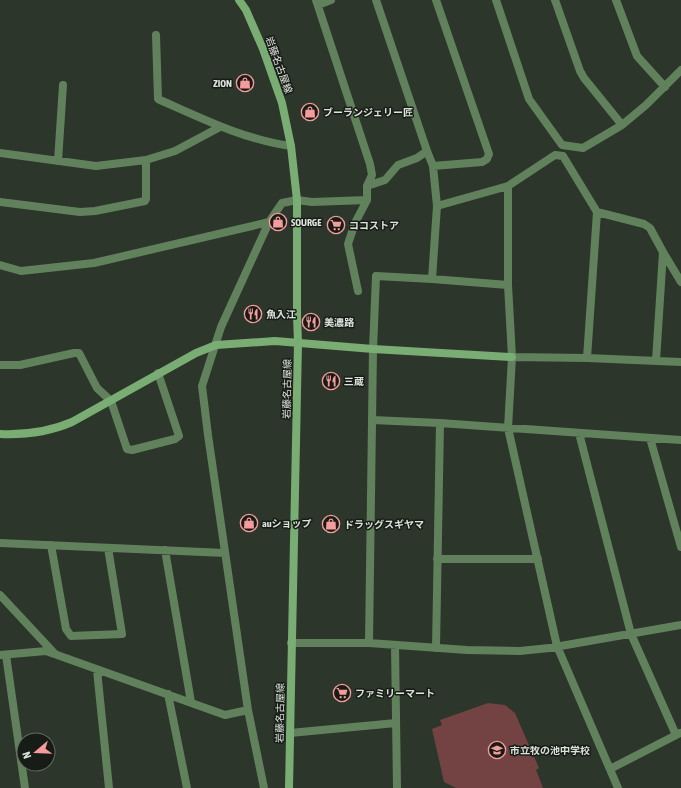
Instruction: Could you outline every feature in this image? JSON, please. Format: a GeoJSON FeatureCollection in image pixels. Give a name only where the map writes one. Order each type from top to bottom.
{"type":"FeatureCollection","features":[{"type":"Feature","properties":{"kind":"main road","name":"岩藤名古屋線"},"geometry":{"type":"LineString","coordinates":[[239,0],[246,10],[263,49],[282,103],[291,146],[297,200],[298,343],[289,788]]}},
{"type":"Feature","properties":{"kind":"main road"},"geometry":{"type":"LineString","coordinates":[[0,434],[18,435],[34,433],[62,426],[111,401],[158,373],[196,353],[216,345],[275,341],[512,357]]}},
{"type":"Feature","properties":{"kind":"street"},"geometry":{"type":"LineString","coordinates":[[331,0],[317,2],[370,164],[372,175],[367,186],[367,200],[355,224],[348,244],[358,291]]}},
{"type":"Feature","properties":{"kind":"street"},"geometry":{"type":"LineString","coordinates":[[376,0],[433,166],[437,206],[432,279]]}},
{"type":"Feature","properties":{"kind":"street"},"geometry":{"type":"LineString","coordinates":[[433,166],[482,162],[487,159],[489,154],[436,0]]}},
{"type":"Feature","properties":{"kind":"street"},"geometry":{"type":"LineString","coordinates":[[496,0],[529,99],[562,145],[583,148],[622,125],[646,105],[681,70]]}},
{"type":"Feature","properties":{"kind":"street"},"geometry":{"type":"LineString","coordinates":[[555,0],[580,71],[622,125]]}},
{"type":"Feature","properties":{"kind":"street"},"geometry":{"type":"LineString","coordinates":[[616,0],[637,56],[664,86]]}},
{"type":"Feature","properties":{"kind":"street"},"geometry":{"type":"LineString","coordinates":[[156,35],[158,100],[220,127],[280,145],[291,146]]}},
{"type":"Feature","properties":{"kind":"street"},"geometry":{"type":"LineString","coordinates":[[58,161],[63,85]]}},
{"type":"Feature","properties":{"kind":"street"},"geometry":{"type":"LineString","coordinates":[[0,153],[96,166],[146,160],[175,151],[220,127]]}},
{"type":"Feature","properties":{"kind":"street"},"geometry":{"type":"LineString","coordinates":[[367,186],[385,180],[398,165],[417,158],[427,151]]}},
{"type":"Feature","properties":{"kind":"street"},"geometry":{"type":"LineString","coordinates":[[437,206],[508,186],[555,155],[563,156],[596,212],[587,358]]}},
{"type":"Feature","properties":{"kind":"street"},"geometry":{"type":"LineString","coordinates":[[0,202],[80,212],[95,211],[145,201],[146,160]]}},
{"type":"Feature","properties":{"kind":"street"},"geometry":{"type":"LineString","coordinates":[[508,186],[508,285],[512,357],[508,428],[557,646],[618,788]]}},
{"type":"Feature","properties":{"kind":"street"},"geometry":{"type":"LineString","coordinates":[[264,788],[248,710],[202,386],[221,327],[269,222],[282,203],[297,200],[312,202],[367,200]]}},
{"type":"Feature","properties":{"kind":"street"},"geometry":{"type":"LineString","coordinates":[[596,212],[644,224],[650,228],[681,282]]}},
{"type":"Feature","properties":{"kind":"street"},"geometry":{"type":"LineString","coordinates":[[0,265],[21,271],[94,263],[269,222]]}},
{"type":"Feature","properties":{"kind":"street"},"geometry":{"type":"LineString","coordinates":[[656,361],[663,252]]}},
{"type":"Feature","properties":{"kind":"street"},"geometry":{"type":"LineString","coordinates":[[369,643],[373,348],[376,276],[508,285]]}},
{"type":"Feature","properties":{"kind":"street"},"geometry":{"type":"LineString","coordinates":[[0,365],[20,365],[74,353],[79,354],[97,388],[111,401],[127,449],[132,450],[175,439],[179,436],[158,373]]}},
{"type":"Feature","properties":{"kind":"street"},"geometry":{"type":"LineString","coordinates":[[512,357],[587,358],[681,362]]}},
{"type":"Feature","properties":{"kind":"street"},"geometry":{"type":"LineString","coordinates":[[372,420],[440,423],[681,440]]}},
{"type":"Feature","properties":{"kind":"street"},"geometry":{"type":"LineString","coordinates":[[436,648],[440,423]]}},
{"type":"Feature","properties":{"kind":"street"},"geometry":{"type":"LineString","coordinates":[[579,433],[631,634],[679,734],[610,769]]}},
{"type":"Feature","properties":{"kind":"street"},"geometry":{"type":"LineString","coordinates":[[650,438],[681,547]]}},
{"type":"Feature","properties":{"kind":"street"},"geometry":{"type":"LineString","coordinates":[[0,543],[225,553]]}},
{"type":"Feature","properties":{"kind":"street"},"geometry":{"type":"LineString","coordinates":[[51,545],[66,630],[71,636],[122,634],[108,548]]}},
{"type":"Feature","properties":{"kind":"street"},"geometry":{"type":"LineString","coordinates":[[165,550],[192,702]]}},
{"type":"Feature","properties":{"kind":"street"},"geometry":{"type":"LineString","coordinates":[[438,559],[538,559]]}},
{"type":"Feature","properties":{"kind":"street"},"geometry":{"type":"LineString","coordinates":[[0,595],[55,654]]}},
{"type":"Feature","properties":{"kind":"street"},"geometry":{"type":"LineString","coordinates":[[291,643],[369,643],[467,650],[520,651],[681,625]]}},
{"type":"Feature","properties":{"kind":"street"},"geometry":{"type":"LineString","coordinates":[[395,645],[397,788]]}},
{"type":"Feature","properties":{"kind":"street"},"geometry":{"type":"LineString","coordinates":[[24,788],[3,655],[46,651],[192,702],[224,715],[248,710]]}},
{"type":"Feature","properties":{"kind":"street"},"geometry":{"type":"LineString","coordinates":[[97,670],[109,788]]}},
{"type":"Feature","properties":{"kind":"street"},"geometry":{"type":"LineString","coordinates":[[168,694],[187,788]]}},
{"type":"Feature","properties":{"kind":"street"},"geometry":{"type":"LineString","coordinates":[[290,733],[396,723]]}},
{"type":"Feature","properties":{"kind":"shaded area"},"geometry":{"type":"Polygon","coordinates":[[[488,703],[505,705],[515,713],[539,768],[536,770],[543,788],[456,788],[444,782],[432,729],[442,725],[440,720],[488,703]]]}},
{"type":"Feature","properties":{"kind":"place","name":"ZION"},"geometry":{"type":"Point","coordinates":[245,83]}},
{"type":"Feature","properties":{"kind":"place","name":"ブーランジェリー匠"},"geometry":{"type":"Point","coordinates":[310,112]}},
{"type":"Feature","properties":{"kind":"place","name":"SOURGE"},"geometry":{"type":"Point","coordinates":[278,222]}},
{"type":"Feature","properties":{"kind":"place","name":"ココストア"},"geometry":{"type":"Point","coordinates":[336,225]}},
{"type":"Feature","properties":{"kind":"place","name":"魚入江"},"geometry":{"type":"Point","coordinates":[253,314]}},
{"type":"Feature","properties":{"kind":"place","name":"美濃路"},"geometry":{"type":"Point","coordinates":[311,322]}},
{"type":"Feature","properties":{"kind":"place","name":"三蔵"},"geometry":{"type":"Point","coordinates":[331,381]}},
{"type":"Feature","properties":{"kind":"place","name":"auショップ"},"geometry":{"type":"Point","coordinates":[249,523]}},
{"type":"Feature","properties":{"kind":"place","name":"ドラッグスギヤマ"},"geometry":{"type":"Point","coordinates":[331,524]}},
{"type":"Feature","properties":{"kind":"place","name":"ファミリーマート"},"geometry":{"type":"Point","coordinates":[342,693]}},
{"type":"Feature","properties":{"kind":"place","name":"市立牧の池中学校"},"geometry":{"type":"Point","coordinates":[497,750]}}]}
